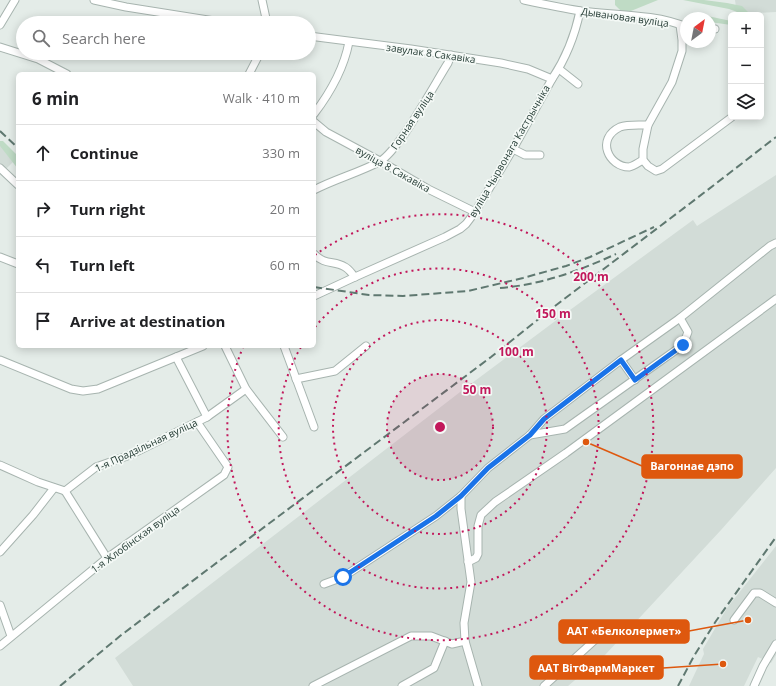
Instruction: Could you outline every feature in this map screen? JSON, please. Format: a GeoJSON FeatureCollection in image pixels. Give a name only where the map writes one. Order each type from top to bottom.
{"type":"FeatureCollection","features":[{"type":"Feature","properties":{"kind":"street"},"geometry":{"type":"LineString","coordinates":[[0,25],[15,0]]}},
{"type":"Feature","properties":{"kind":"street"},"geometry":{"type":"LineString","coordinates":[[94,0],[126,7],[183,16]]}},
{"type":"Feature","properties":{"kind":"street"},"geometry":{"type":"LineString","coordinates":[[262,0],[265,16]]}},
{"type":"Feature","properties":{"kind":"street","name":"Дывановая вуліца"},"geometry":{"type":"LineString","coordinates":[[524,0],[553,3],[580,11],[648,18],[680,25]]}},
{"type":"Feature","properties":{"kind":"street","name":"вуліца Чырвонага Кастрычніка"},"geometry":{"type":"LineString","coordinates":[[316,295],[445,237],[466,224],[475,212],[513,149],[559,69],[576,30],[580,11]]}},
{"type":"Feature","properties":{"kind":"street","name":"завулак 8 Сакавіка"},"geometry":{"type":"LineString","coordinates":[[316,37],[451,54],[528,69],[552,79]]}},
{"type":"Feature","properties":{"kind":"street"},"geometry":{"type":"LineString","coordinates":[[316,111],[325,99],[346,57],[349,42]]}},
{"type":"Feature","properties":{"kind":"street"},"geometry":{"type":"LineString","coordinates":[[0,46],[16,51]]}},
{"type":"Feature","properties":{"kind":"street"},"geometry":{"type":"LineString","coordinates":[[682,48],[672,82],[648,125],[643,149],[643,160],[648,166],[656,171],[662,169],[728,120]]}},
{"type":"Feature","properties":{"kind":"street","name":"Горная вуліца"},"geometry":{"type":"LineString","coordinates":[[316,189],[380,161],[394,148],[448,63],[451,54]]}},
{"type":"Feature","properties":{"kind":"street"},"geometry":{"type":"LineString","coordinates":[[40,60],[63,72]]}},
{"type":"Feature","properties":{"kind":"street"},"geometry":{"type":"LineString","coordinates":[[250,72],[256,60]]}},
{"type":"Feature","properties":{"kind":"street"},"geometry":{"type":"LineString","coordinates":[[559,69],[578,84]]}},
{"type":"Feature","properties":{"kind":"street","name":"вуліца 8 Сакавіка"},"geometry":{"type":"LineString","coordinates":[[316,124],[326,132],[428,189],[475,212]]}},
{"type":"Feature","properties":{"kind":"street"},"geometry":{"type":"LineString","coordinates":[[643,160],[630,167],[623,166],[618,163],[608,153],[606,144],[607,137],[622,127],[648,125]]}},
{"type":"Feature","properties":{"kind":"street"},"geometry":{"type":"LineString","coordinates":[[513,149],[525,154],[540,156]]}},
{"type":"Feature","properties":{"kind":"street"},"geometry":{"type":"LineString","coordinates":[[0,168],[16,182]]}},
{"type":"Feature","properties":{"kind":"street"},"geometry":{"type":"LineString","coordinates":[[324,584],[350,573],[436,516],[461,496],[488,468],[530,435],[544,419],[621,360],[680,318],[770,246],[776,243]]}},
{"type":"Feature","properties":{"kind":"street"},"geometry":{"type":"LineString","coordinates":[[316,256],[324,262],[339,264],[346,267],[355,277]]}},
{"type":"Feature","properties":{"kind":"street"},"geometry":{"type":"LineString","coordinates":[[0,257],[16,263]]}},
{"type":"Feature","properties":{"kind":"street"},"geometry":{"type":"LineString","coordinates":[[468,562],[476,558],[478,554],[478,526],[481,515],[495,502],[776,300]]}},
{"type":"Feature","properties":{"kind":"street"},"geometry":{"type":"LineString","coordinates":[[530,435],[565,429],[683,345],[688,332],[680,318]]}},
{"type":"Feature","properties":{"kind":"street"},"geometry":{"type":"LineString","coordinates":[[296,379],[335,371],[366,346]]}},
{"type":"Feature","properties":{"kind":"street"},"geometry":{"type":"LineString","coordinates":[[0,360],[71,389],[83,391],[98,389],[198,348]]}},
{"type":"Feature","properties":{"kind":"street"},"geometry":{"type":"LineString","coordinates":[[227,348],[246,389],[283,437]]}},
{"type":"Feature","properties":{"kind":"street"},"geometry":{"type":"LineString","coordinates":[[285,348],[314,427]]}},
{"type":"Feature","properties":{"kind":"street"},"geometry":{"type":"LineString","coordinates":[[176,357],[207,417]]}},
{"type":"Feature","properties":{"kind":"street"},"geometry":{"type":"LineString","coordinates":[[621,360],[635,380]]}},
{"type":"Feature","properties":{"kind":"street","name":"1-я Прадзільная вуліца"},"geometry":{"type":"LineString","coordinates":[[65,490],[96,466],[130,455],[207,417],[246,389]]}},
{"type":"Feature","properties":{"kind":"street","name":"1-я Жлобінская вуліца"},"geometry":{"type":"LineString","coordinates":[[0,646],[107,558],[224,475],[228,467],[197,422]]}},
{"type":"Feature","properties":{"kind":"street"},"geometry":{"type":"LineString","coordinates":[[0,465],[38,482],[54,488],[65,490],[107,558]]}},
{"type":"Feature","properties":{"kind":"street"},"geometry":{"type":"LineString","coordinates":[[0,552],[33,515],[54,488]]}},
{"type":"Feature","properties":{"kind":"street"},"geometry":{"type":"LineString","coordinates":[[461,496],[461,509],[471,582],[464,623],[465,642],[478,686]]}},
{"type":"Feature","properties":{"kind":"street"},"geometry":{"type":"LineString","coordinates":[[734,620],[754,593],[760,594],[776,603]]}},
{"type":"Feature","properties":{"kind":"street"},"geometry":{"type":"LineString","coordinates":[[0,605],[12,636]]}},
{"type":"Feature","properties":{"kind":"street"},"geometry":{"type":"LineString","coordinates":[[313,686],[411,636],[431,636],[452,644],[465,642]]}},
{"type":"Feature","properties":{"kind":"street"},"geometry":{"type":"LineString","coordinates":[[544,686],[596,639]]}},
{"type":"Feature","properties":{"kind":"street"},"geometry":{"type":"LineString","coordinates":[[402,686],[434,668],[445,641]]}},
{"type":"Feature","properties":{"kind":"street"},"geometry":{"type":"LineString","coordinates":[[754,686],[763,666],[776,644]]}},
{"type":"Feature","properties":{"kind":"shaded area"},"geometry":{"type":"Polygon","coordinates":[[[735,0],[776,0],[776,12],[737,12],[735,0]]]}},
{"type":"Feature","properties":{"kind":"shaded area"},"geometry":{"type":"Polygon","coordinates":[[[0,143],[15,160],[4,171],[0,166],[0,143]]]}},
{"type":"Feature","properties":{"kind":"shaded area"},"geometry":{"type":"Polygon","coordinates":[[[776,175],[776,468],[721,530],[605,655],[568,686],[133,686],[115,658],[464,389],[693,220],[697,226],[776,175]]]}},
{"type":"Feature","properties":{"kind":"shaded area"},"geometry":{"type":"Polygon","coordinates":[[[776,546],[776,655],[771,663],[758,657],[744,686],[689,686],[704,654],[703,649],[727,608],[776,546]]]}},
{"type":"Feature","properties":{"kind":"green space"},"geometry":{"type":"Polygon","coordinates":[[[615,0],[658,0],[626,13],[621,11],[615,5],[615,0]]]}},
{"type":"Feature","properties":{"kind":"green space"},"geometry":{"type":"Polygon","coordinates":[[[683,0],[704,0],[727,3],[742,6],[748,12],[737,12],[683,0]]]}},
{"type":"Feature","properties":{"kind":"green space"},"geometry":{"type":"Polygon","coordinates":[[[716,18],[728,20],[728,25],[716,23],[716,18]]]}},
{"type":"Feature","properties":{"kind":"green space"},"geometry":{"type":"Polygon","coordinates":[[[0,141],[3,141],[16,154],[16,166],[0,146],[0,141]]]}},
{"type":"Feature","properties":{"kind":"railway"},"geometry":{"type":"LineString","coordinates":[[0,131],[16,146]]}},
{"type":"Feature","properties":{"kind":"railway"},"geometry":{"type":"LineString","coordinates":[[60,686],[120,636],[491,357],[555,306],[776,137]]}},
{"type":"Feature","properties":{"kind":"railway"},"geometry":{"type":"LineString","coordinates":[[316,287],[369,295],[403,296],[468,291],[566,266],[590,257],[654,227]]}},
{"type":"Feature","properties":{"kind":"railway"},"geometry":{"type":"LineString","coordinates":[[500,288],[530,284],[559,276],[616,254]]}},
{"type":"Feature","properties":{"kind":"railway"},"geometry":{"type":"LineString","coordinates":[[678,686],[694,656],[716,621],[776,537]]}},
{"type":"Feature","properties":{"kind":"place","name":"Вагоннае дэпо"},"geometry":{"type":"Point","coordinates":[586,442]}},
{"type":"Feature","properties":{"kind":"place","name":"ААТ «Белколермет»"},"geometry":{"type":"Point","coordinates":[748,620]}},
{"type":"Feature","properties":{"kind":"place","name":"ААТ ВітФармМаркет"},"geometry":{"type":"Point","coordinates":[723,664]}},
{"type":"Feature","properties":{"kind":"route"},"geometry":{"type":"LineString","coordinates":[[343,577],[436,516],[461,496],[488,468],[530,435],[544,419],[621,360],[635,380],[683,345]]}}]}
